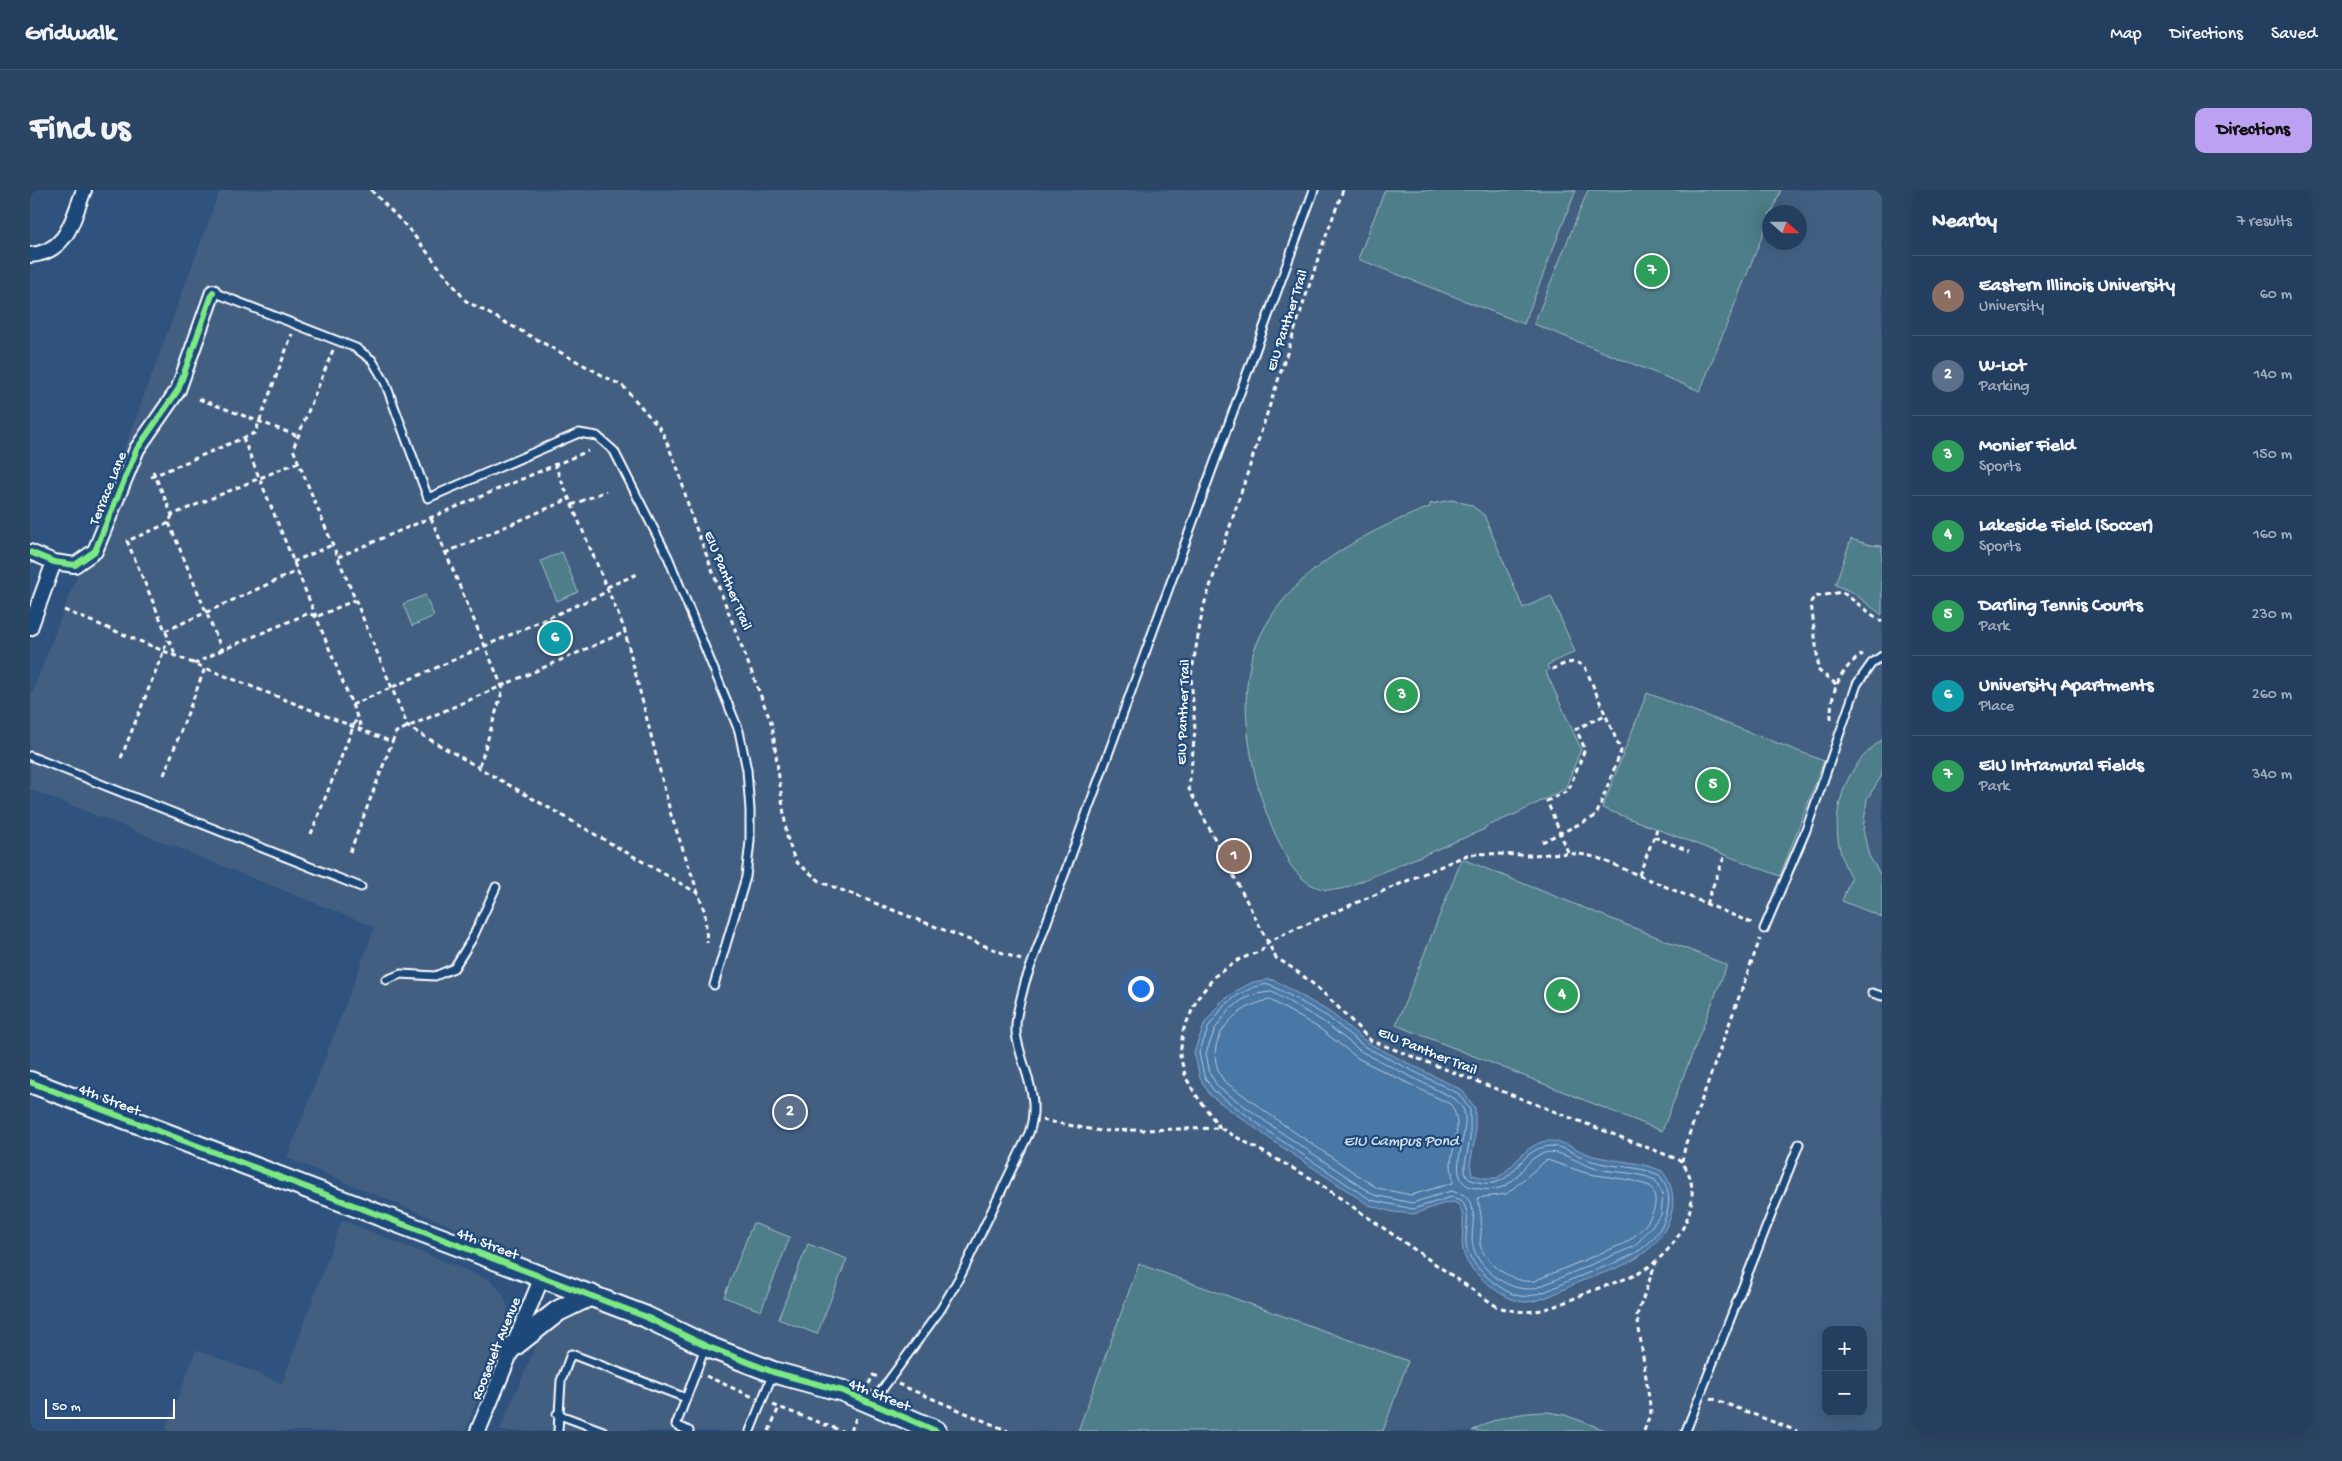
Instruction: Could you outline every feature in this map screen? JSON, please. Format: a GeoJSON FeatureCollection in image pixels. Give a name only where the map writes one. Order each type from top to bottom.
{"type":"FeatureCollection","features":[{"type":"Feature","properties":{"kind":"street"},"geometry":{"type":"LineString","coordinates":[[30,255],[42,254],[53,249],[63,240],[84,190]]}},
{"type":"Feature","properties":{"kind":"street","name":"Terrace Lane"},"geometry":{"type":"LineString","coordinates":[[30,552],[54,562],[74,565],[95,551],[137,449],[178,390],[214,292]]}},
{"type":"Feature","properties":{"kind":"street"},"geometry":{"type":"LineString","coordinates":[[30,628],[54,562]]}},
{"type":"Feature","properties":{"kind":"street","name":"4th Street"},"geometry":{"type":"LineString","coordinates":[[30,1082],[591,1295],[644,1316],[706,1346],[773,1372],[843,1391],[936,1431]]}},
{"type":"Feature","properties":{"kind":"street","name":"Roosevelt Avenue"},"geometry":{"type":"LineString","coordinates":[[478,1431],[542,1277]]}},
{"type":"Feature","properties":{"kind":"street"},"geometry":{"type":"LineString","coordinates":[[511,1348],[558,1311],[591,1295]]}},
{"type":"Feature","properties":{"kind":"lane"},"geometry":{"type":"LineString","coordinates":[[872,1403],[941,1310],[962,1274],[1034,1119],[1032,1092],[1017,1038],[1017,1020],[1025,982],[1314,190]]}},
{"type":"Feature","properties":{"kind":"lane"},"geometry":{"type":"LineString","coordinates":[[214,292],[356,348],[372,360],[385,382],[428,498],[579,433],[597,436],[614,451],[668,557],[739,731],[747,770],[750,841],[746,877],[714,985]]}},
{"type":"Feature","properties":{"kind":"lane"},"geometry":{"type":"LineString","coordinates":[[1764,929],[1806,830],[1857,684],[1872,663],[1882,656]]}},
{"type":"Feature","properties":{"kind":"lane"},"geometry":{"type":"LineString","coordinates":[[30,756],[361,887]]}},
{"type":"Feature","properties":{"kind":"lane"},"geometry":{"type":"LineString","coordinates":[[386,980],[401,974],[435,976],[454,968],[472,939],[496,887]]}},
{"type":"Feature","properties":{"kind":"lane"},"geometry":{"type":"LineString","coordinates":[[1872,992],[1882,996]]}},
{"type":"Feature","properties":{"kind":"lane"},"geometry":{"type":"LineString","coordinates":[[1686,1431],[1799,1144]]}},
{"type":"Feature","properties":{"kind":"lane"},"geometry":{"type":"LineString","coordinates":[[690,1431],[675,1428],[706,1346]]}},
{"type":"Feature","properties":{"kind":"lane"},"geometry":{"type":"LineString","coordinates":[[558,1431],[557,1414],[561,1381],[571,1354],[686,1398]]}},
{"type":"Feature","properties":{"kind":"lane"},"geometry":{"type":"LineString","coordinates":[[750,1431],[773,1372]]}},
{"type":"Feature","properties":{"kind":"lane"},"geometry":{"type":"LineString","coordinates":[[557,1414],[603,1431]]}},
{"type":"Feature","properties":{"kind":"path"},"geometry":{"type":"LineString","coordinates":[[222,650],[169,523],[172,515],[153,474],[255,433],[296,324]]}},
{"type":"Feature","properties":{"kind":"path"},"geometry":{"type":"LineString","coordinates":[[336,340],[292,449],[408,727],[699,894]]}},
{"type":"Feature","properties":{"kind":"path"},"geometry":{"type":"LineString","coordinates":[[198,399],[298,436]]}},
{"type":"Feature","properties":{"kind":"path"},"geometry":{"type":"LineString","coordinates":[[242,438],[362,730]]}},
{"type":"Feature","properties":{"kind":"path"},"geometry":{"type":"LineString","coordinates":[[338,557],[588,451]]}},
{"type":"Feature","properties":{"kind":"path"},"geometry":{"type":"LineString","coordinates":[[172,515],[298,462]]}},
{"type":"Feature","properties":{"kind":"path"},"geometry":{"type":"LineString","coordinates":[[554,464],[625,632],[671,814],[705,912],[707,943]]}},
{"type":"Feature","properties":{"kind":"path"},"geometry":{"type":"LineString","coordinates":[[572,505],[606,491]]}},
{"type":"Feature","properties":{"kind":"path"},"geometry":{"type":"LineString","coordinates":[[445,553],[570,500]]}},
{"type":"Feature","properties":{"kind":"path"},"geometry":{"type":"LineString","coordinates":[[431,518],[502,689],[479,768]]}},
{"type":"Feature","properties":{"kind":"path"},"geometry":{"type":"LineString","coordinates":[[169,523],[127,541],[176,656]]}},
{"type":"Feature","properties":{"kind":"path"},"geometry":{"type":"LineString","coordinates":[[293,562],[332,545]]}},
{"type":"Feature","properties":{"kind":"path"},"geometry":{"type":"LineString","coordinates":[[165,631],[297,571]]}},
{"type":"Feature","properties":{"kind":"path"},"geometry":{"type":"LineString","coordinates":[[352,705],[640,573]]}},
{"type":"Feature","properties":{"kind":"path"},"geometry":{"type":"LineString","coordinates":[[1836,684],[1819,671],[1811,602],[1814,597],[1842,592],[1882,622]]}},
{"type":"Feature","properties":{"kind":"path"},"geometry":{"type":"LineString","coordinates":[[316,617],[355,600]]}},
{"type":"Feature","properties":{"kind":"path"},"geometry":{"type":"LineString","coordinates":[[64,610],[194,664],[392,742]]}},
{"type":"Feature","properties":{"kind":"path"},"geometry":{"type":"LineString","coordinates":[[194,664],[309,613],[316,617]]}},
{"type":"Feature","properties":{"kind":"path"},"geometry":{"type":"LineString","coordinates":[[350,852],[396,732],[625,632]]}},
{"type":"Feature","properties":{"kind":"path"},"geometry":{"type":"LineString","coordinates":[[121,758],[168,640]]}},
{"type":"Feature","properties":{"kind":"path"},"geometry":{"type":"LineString","coordinates":[[1542,842],[1596,816],[1621,751],[1585,667],[1578,662],[1572,661],[1552,669]]}},
{"type":"Feature","properties":{"kind":"path"},"geometry":{"type":"LineString","coordinates":[[164,775],[206,668]]}},
{"type":"Feature","properties":{"kind":"path"},"geometry":{"type":"LineString","coordinates":[[1568,852],[1547,801],[1568,791],[1585,749],[1576,729],[1606,716]]}},
{"type":"Feature","properties":{"kind":"path"},"geometry":{"type":"LineString","coordinates":[[311,834],[357,717]]}},
{"type":"Feature","properties":{"kind":"path"},"geometry":{"type":"LineString","coordinates":[[1639,875],[1657,829]]}},
{"type":"Feature","properties":{"kind":"path"},"geometry":{"type":"LineString","coordinates":[[1654,837],[1689,850]]}},
{"type":"Feature","properties":{"kind":"path"},"geometry":{"type":"LineString","coordinates":[[1486,852],[1547,855],[1568,852],[1598,858],[1764,929],[1711,1071],[1682,1161],[1690,1177],[1692,1191],[1688,1212],[1679,1235],[1669,1249],[1656,1262],[1636,1274],[1557,1306],[1524,1313],[1509,1311],[1488,1301],[1314,1180],[1220,1128],[1186,1078],[1180,1056],[1183,1031],[1197,999],[1215,976],[1240,959],[1261,951],[1268,942],[1331,912],[1467,854],[1486,852]]}},
{"type":"Feature","properties":{"kind":"path"},"geometry":{"type":"LineString","coordinates":[[1706,904],[1725,855]]}},
{"type":"Feature","properties":{"kind":"path"},"geometry":{"type":"LineString","coordinates":[[1034,1119],[1100,1131],[1220,1128]]}},
{"type":"Feature","properties":{"kind":"path"},"geometry":{"type":"LineString","coordinates":[[1644,1431],[1652,1412],[1638,1315],[1656,1262]]}},
{"type":"Feature","properties":{"kind":"path"},"geometry":{"type":"LineString","coordinates":[[873,1375],[1008,1431]]}},
{"type":"Feature","properties":{"kind":"path"},"geometry":{"type":"LineString","coordinates":[[1701,1394],[1797,1431]]}},
{"type":"Feature","properties":{"kind":"path"},"geometry":{"type":"LineString","coordinates":[[769,1431],[779,1407]]}},
{"type":"Feature","properties":{"kind":"path"},"geometry":{"type":"LineString","coordinates":[[851,1431],[856,1418]]}},
{"type":"Feature","properties":{"kind":"shaded area"},"geometry":{"type":"Polygon","coordinates":[[[220,190],[1882,190],[1882,1431],[499,1431],[567,1274],[287,1158],[375,927],[30,789],[30,698],[95,529],[220,190]]]}},
{"type":"Feature","properties":{"kind":"shaded area"},"geometry":{"type":"Polygon","coordinates":[[[342,1220],[490,1280],[503,1294],[508,1309],[507,1323],[465,1431],[165,1431],[196,1350],[282,1383],[342,1220]]]}},
{"type":"Feature","properties":{"kind":"green space"},"geometry":{"type":"Polygon","coordinates":[[[1385,190],[1576,190],[1524,324],[1358,259],[1385,190]]]}},
{"type":"Feature","properties":{"kind":"green space"},"geometry":{"type":"Polygon","coordinates":[[[1588,190],[1781,190],[1775,205],[1762,205],[1762,236],[1700,391],[1534,324],[1588,190]]]}},
{"type":"Feature","properties":{"kind":"green space"},"geometry":{"type":"Polygon","coordinates":[[[1452,500],[1471,505],[1484,515],[1523,608],[1551,596],[1575,652],[1547,665],[1549,670],[1546,672],[1581,749],[1565,789],[1518,813],[1485,827],[1485,829],[1345,888],[1327,890],[1319,888],[1305,881],[1288,861],[1270,822],[1257,782],[1246,714],[1248,674],[1255,648],[1268,622],[1284,599],[1304,578],[1327,560],[1377,530],[1430,507],[1430,504],[1452,500]]]}},
{"type":"Feature","properties":{"kind":"green space"},"geometry":{"type":"Polygon","coordinates":[[[1851,539],[1870,545],[1882,546],[1882,615],[1852,592],[1835,585],[1851,539]]]}},
{"type":"Feature","properties":{"kind":"green space"},"geometry":{"type":"Polygon","coordinates":[[[562,552],[578,592],[557,601],[541,561],[562,552]]]}},
{"type":"Feature","properties":{"kind":"green space"},"geometry":{"type":"Polygon","coordinates":[[[425,595],[434,616],[412,626],[403,604],[425,595]]]}},
{"type":"Feature","properties":{"kind":"green space"},"geometry":{"type":"Polygon","coordinates":[[[1647,693],[1824,761],[1780,876],[1602,808],[1647,693]]]}},
{"type":"Feature","properties":{"kind":"green space"},"geometry":{"type":"Polygon","coordinates":[[[1882,740],[1882,775],[1867,799],[1863,830],[1869,856],[1882,877],[1882,917],[1842,901],[1851,878],[1843,860],[1838,841],[1837,822],[1846,784],[1855,768],[1867,753],[1882,740]]]}},
{"type":"Feature","properties":{"kind":"green space"},"geometry":{"type":"Polygon","coordinates":[[[1462,859],[1727,965],[1662,1131],[1396,1025],[1462,859]]]}},
{"type":"Feature","properties":{"kind":"green space"},"geometry":{"type":"Polygon","coordinates":[[[753,1223],[790,1237],[761,1311],[724,1297],[753,1223]]]}},
{"type":"Feature","properties":{"kind":"green space"},"geometry":{"type":"Polygon","coordinates":[[[808,1244],[847,1259],[817,1334],[778,1319],[808,1244]]]}},
{"type":"Feature","properties":{"kind":"green space"},"geometry":{"type":"Polygon","coordinates":[[[1139,1264],[1408,1361],[1383,1431],[1078,1431],[1139,1264]]]}},
{"type":"Feature","properties":{"kind":"green space"},"geometry":{"type":"Polygon","coordinates":[[[1548,1412],[1565,1415],[1608,1431],[1472,1431],[1489,1422],[1508,1416],[1548,1412]]]}},
{"type":"Feature","properties":{"kind":"water","name":"EIU Campus Pond"},"geometry":{"type":"Polygon","coordinates":[[[1268,979],[1276,981],[1331,1013],[1368,1043],[1462,1090],[1475,1108],[1475,1139],[1470,1164],[1472,1175],[1497,1178],[1530,1148],[1549,1141],[1562,1143],[1594,1156],[1637,1163],[1662,1171],[1669,1182],[1673,1205],[1671,1216],[1659,1238],[1634,1260],[1579,1282],[1546,1298],[1525,1302],[1512,1299],[1501,1293],[1480,1277],[1465,1257],[1462,1247],[1462,1213],[1458,1204],[1453,1202],[1442,1204],[1414,1214],[1393,1212],[1369,1205],[1273,1141],[1210,1095],[1200,1078],[1194,1052],[1205,1023],[1220,1003],[1236,991],[1253,982],[1262,982],[1268,979]]]}},
{"type":"Feature","properties":{"kind":"cycle path"},"geometry":{"type":"LineString","coordinates":[[30,552],[54,562],[75,565],[95,551],[137,449],[178,390],[213,292]]}},
{"type":"Feature","properties":{"kind":"cycle path"},"geometry":{"type":"LineString","coordinates":[[30,1082],[644,1316],[706,1346],[773,1372],[843,1391],[936,1431]]}},
{"type":"Feature","properties":{"kind":"place","name":"EIU Intramural Fields"},"geometry":{"type":"Point","coordinates":[1652,271]}},
{"type":"Feature","properties":{"kind":"place","name":"University Apartments"},"geometry":{"type":"Point","coordinates":[555,638]}},
{"type":"Feature","properties":{"kind":"place","name":"Monier Field"},"geometry":{"type":"Point","coordinates":[1402,695]}},
{"type":"Feature","properties":{"kind":"place","name":"Darling Tennis Courts"},"geometry":{"type":"Point","coordinates":[1713,785]}},
{"type":"Feature","properties":{"kind":"place","name":"Eastern Illinois University"},"geometry":{"type":"Point","coordinates":[1234,856]}},
{"type":"Feature","properties":{"kind":"place","name":"Lakeside Field (Soccer)"},"geometry":{"type":"Point","coordinates":[1562,995]}},
{"type":"Feature","properties":{"kind":"place","name":"W-Lot"},"geometry":{"type":"Point","coordinates":[790,1112]}}]}
